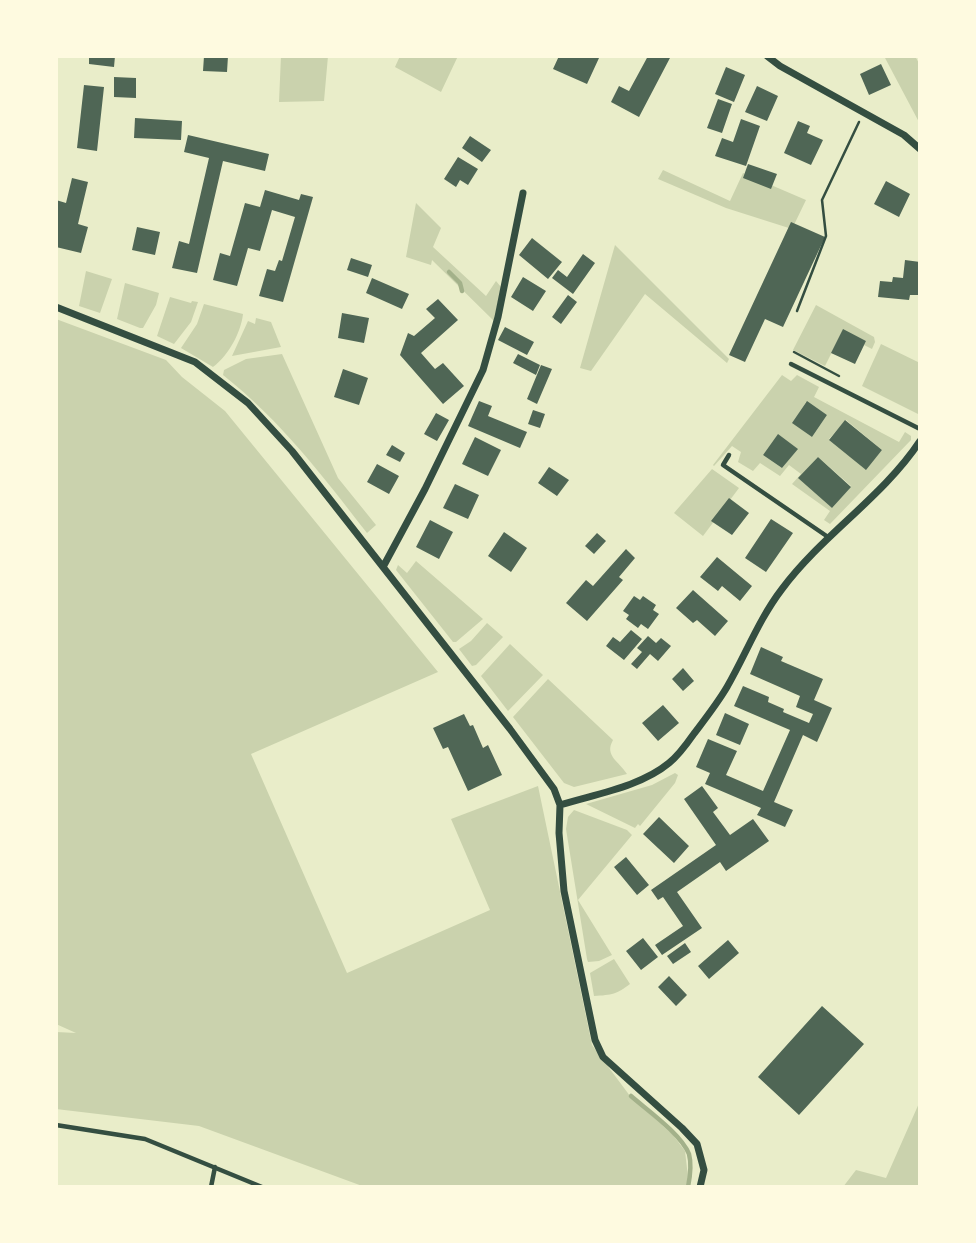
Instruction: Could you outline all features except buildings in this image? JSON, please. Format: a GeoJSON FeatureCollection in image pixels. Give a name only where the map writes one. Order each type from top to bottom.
{"type":"FeatureCollection","features":[{"type":"Feature","properties":{"kind":"street"},"geometry":{"type":"LineString","coordinates":[[768,56],[780,66],[904,135],[920,149]]}},
{"type":"Feature","properties":{"kind":"street"},"geometry":{"type":"LineString","coordinates":[[383,567],[425,489],[483,370],[498,317],[523,193]]}},
{"type":"Feature","properties":{"kind":"street"},"geometry":{"type":"LineString","coordinates":[[56,307],[195,362],[248,403],[292,451],[554,789],[560,805],[559,833],[564,891],[595,1040],[603,1056],[697,1144],[704,1170],[700,1187]]}},
{"type":"Feature","properties":{"kind":"street"},"geometry":{"type":"LineString","coordinates":[[560,805],[641,779],[669,763],[710,714],[728,686],[763,617],[782,588],[892,475],[920,441]]}},
{"type":"Feature","properties":{"kind":"lane"},"geometry":{"type":"LineString","coordinates":[[792,364],[920,429]]}},
{"type":"Feature","properties":{"kind":"lane"},"geometry":{"type":"LineString","coordinates":[[729,455],[723,465],[830,538]]}},
{"type":"Feature","properties":{"kind":"lane"},"geometry":{"type":"LineString","coordinates":[[56,1125],[145,1139],[262,1187]]}},
{"type":"Feature","properties":{"kind":"lane"},"geometry":{"type":"LineString","coordinates":[[211,1187],[215,1167]]}},
{"type":"Feature","properties":{"kind":"path"},"geometry":{"type":"LineString","coordinates":[[797,311],[826,236],[822,200],[863,112]]}},
{"type":"Feature","properties":{"kind":"green space"},"geometry":{"type":"Polygon","coordinates":[[[281,56],[328,56],[324,101],[279,102],[281,56]]]}},
{"type":"Feature","properties":{"kind":"green space"},"geometry":{"type":"Polygon","coordinates":[[[400,56],[458,56],[441,92],[395,67],[400,56]]]}},
{"type":"Feature","properties":{"kind":"green space"},"geometry":{"type":"Polygon","coordinates":[[[884,56],[915,56],[920,65],[920,124],[884,56]]]}},
{"type":"Feature","properties":{"kind":"green space"},"geometry":{"type":"Polygon","coordinates":[[[663,170],[730,201],[743,173],[806,200],[792,229],[726,208],[658,179],[663,170]]]}},
{"type":"Feature","properties":{"kind":"green space"},"geometry":{"type":"Polygon","coordinates":[[[416,203],[441,228],[433,247],[486,296],[496,281],[501,287],[494,321],[432,260],[431,265],[406,257],[416,203]]]}},
{"type":"Feature","properties":{"kind":"green space"},"geometry":{"type":"Polygon","coordinates":[[[615,245],[729,359],[727,363],[645,294],[591,371],[580,368],[615,245]]]}},
{"type":"Feature","properties":{"kind":"green space"},"geometry":{"type":"Polygon","coordinates":[[[86,271],[112,279],[100,313],[79,306],[86,271]]]}},
{"type":"Feature","properties":{"kind":"green space"},"geometry":{"type":"Polygon","coordinates":[[[125,283],[159,293],[156,305],[143,328],[117,319],[125,283]]]}},
{"type":"Feature","properties":{"kind":"green space"},"geometry":{"type":"Polygon","coordinates":[[[170,297],[191,303],[198,302],[191,322],[174,344],[157,336],[170,297]]]}},
{"type":"Feature","properties":{"kind":"green space"},"geometry":{"type":"Polygon","coordinates":[[[204,304],[243,314],[233,343],[213,367],[181,348],[197,324],[204,304]]]}},
{"type":"Feature","properties":{"kind":"green space"},"geometry":{"type":"Polygon","coordinates":[[[816,305],[874,337],[872,349],[864,345],[866,341],[843,330],[825,366],[793,350],[816,305]]]}},
{"type":"Feature","properties":{"kind":"green space"},"geometry":{"type":"Polygon","coordinates":[[[256,318],[271,322],[281,347],[232,356],[248,321],[255,324],[256,318]]]}},
{"type":"Feature","properties":{"kind":"green space"},"geometry":{"type":"Polygon","coordinates":[[[56,319],[166,360],[182,377],[225,411],[438,672],[251,754],[347,973],[490,910],[451,819],[538,786],[592,1045],[630,1096],[673,1135],[685,1151],[688,1177],[686,1187],[365,1187],[199,1126],[56,1109],[56,1032],[76,1033],[56,1024],[56,319]]]}},
{"type":"Feature","properties":{"kind":"green space"},"geometry":{"type":"Polygon","coordinates":[[[881,344],[920,363],[920,415],[862,386],[881,344]]]}},
{"type":"Feature","properties":{"kind":"green space"},"geometry":{"type":"Polygon","coordinates":[[[282,354],[338,478],[376,525],[367,533],[282,430],[223,375],[224,370],[246,359],[282,354]]]}},
{"type":"Feature","properties":{"kind":"green space"},"geometry":{"type":"Polygon","coordinates":[[[782,375],[791,381],[797,375],[819,387],[814,397],[899,442],[905,432],[911,436],[911,440],[830,524],[824,520],[830,511],[792,484],[801,474],[789,465],[780,476],[760,463],[753,471],[738,462],[741,452],[732,446],[713,465],[782,375]],[[806,402],[793,423],[812,437],[827,415],[806,402]],[[846,420],[829,439],[865,469],[882,450],[846,420]],[[778,435],[763,455],[782,468],[797,449],[778,435]],[[818,457],[799,478],[832,508],[851,486],[818,457]]]}},
{"type":"Feature","properties":{"kind":"green space"},"geometry":{"type":"Polygon","coordinates":[[[712,469],[739,488],[703,536],[674,513],[712,469]]]}},
{"type":"Feature","properties":{"kind":"green space"},"geometry":{"type":"Polygon","coordinates":[[[416,561],[483,619],[456,642],[453,642],[396,570],[398,565],[407,573],[416,561]]]}},
{"type":"Feature","properties":{"kind":"green space"},"geometry":{"type":"Polygon","coordinates":[[[487,623],[503,637],[472,666],[459,649],[471,641],[487,623]]]}},
{"type":"Feature","properties":{"kind":"green space"},"geometry":{"type":"Polygon","coordinates":[[[510,644],[543,675],[508,711],[481,676],[510,644]]]}},
{"type":"Feature","properties":{"kind":"green space"},"geometry":{"type":"Polygon","coordinates":[[[548,679],[613,740],[611,754],[627,774],[574,787],[564,783],[513,717],[548,679]]]}},
{"type":"Feature","properties":{"kind":"green space"},"geometry":{"type":"Polygon","coordinates":[[[675,773],[678,775],[675,783],[640,826],[638,824],[635,828],[586,804],[652,785],[675,773]]]}},
{"type":"Feature","properties":{"kind":"green space"},"geometry":{"type":"Polygon","coordinates":[[[574,810],[627,830],[632,835],[578,900],[612,955],[599,961],[588,962],[587,959],[566,829],[568,817],[574,810]]]}},
{"type":"Feature","properties":{"kind":"green space"},"geometry":{"type":"Polygon","coordinates":[[[614,959],[630,984],[614,993],[594,996],[590,973],[614,959]]]}},
{"type":"Feature","properties":{"kind":"green space"},"geometry":{"type":"Polygon","coordinates":[[[920,1101],[920,1187],[843,1187],[856,1170],[886,1178],[920,1101]]]}},
{"type":"Feature","properties":{"kind":"waterway"},"geometry":{"type":"LineString","coordinates":[[449,272],[460,283],[462,291]]}},
{"type":"Feature","properties":{"kind":"waterway"},"geometry":{"type":"LineString","coordinates":[[631,1096],[685,1146],[690,1162],[688,1187]]}}]}
